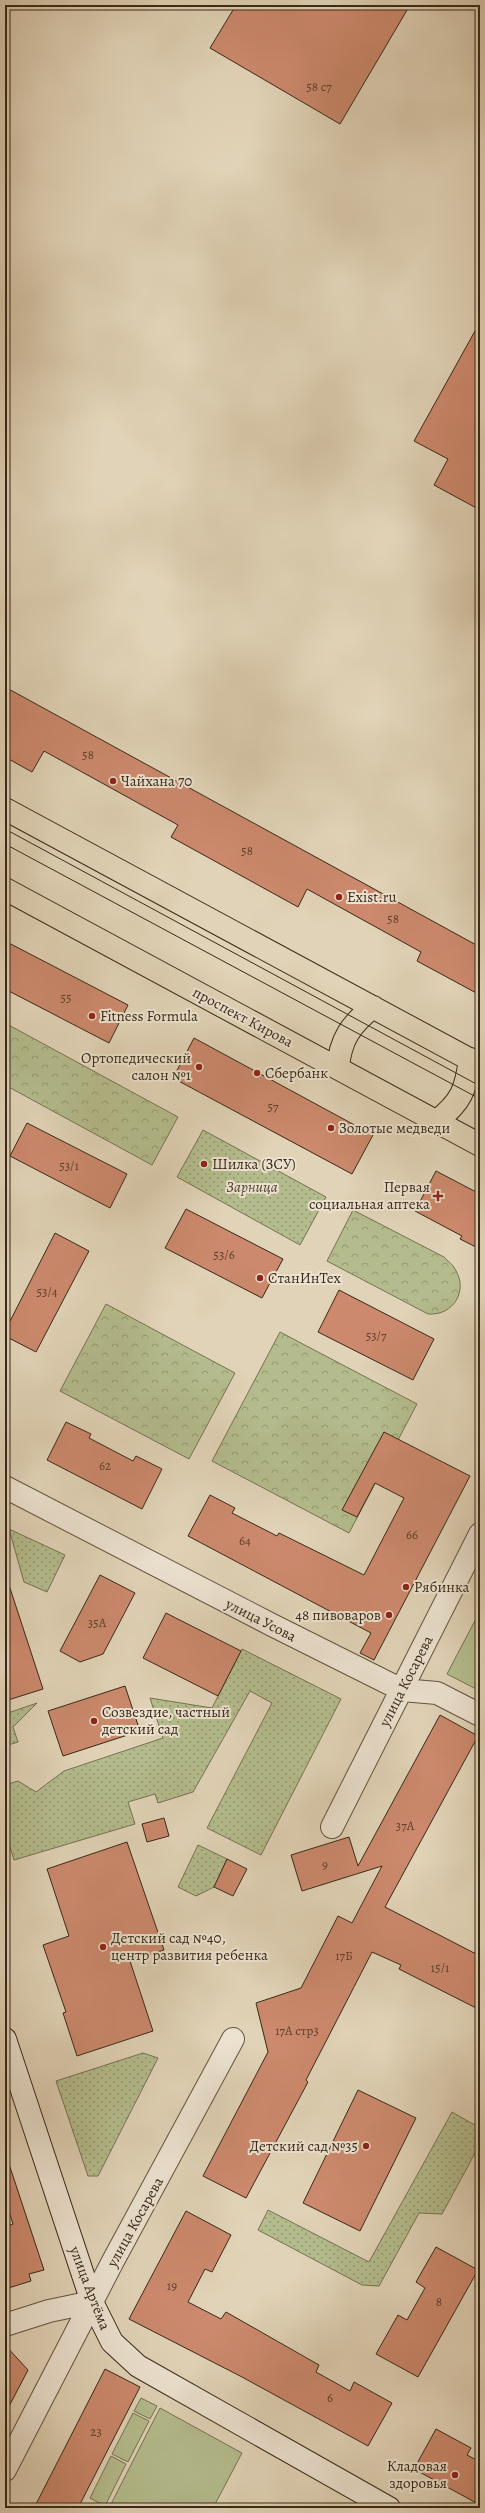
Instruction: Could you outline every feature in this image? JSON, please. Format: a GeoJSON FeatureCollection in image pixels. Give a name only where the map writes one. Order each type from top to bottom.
{"type":"FeatureCollection","features":[{"type":"Feature","properties":{"kind":"main road"},"geometry":{"type":"LineString","coordinates":[[5,809],[475,1062],[459,1100],[437,1121]]}},
{"type":"Feature","properties":{"kind":"main road","name":"проспект Кирова"},"geometry":{"type":"LineString","coordinates":[[5,889],[480,1145]]}},
{"type":"Feature","properties":{"kind":"main road"},"geometry":{"type":"LineString","coordinates":[[338,1068],[342,1044],[349,1029],[373,1007]]}},
{"type":"Feature","properties":{"kind":"street","name":"улица Усова"},"geometry":{"type":"LineString","coordinates":[[5,1488],[402,1690],[437,1693],[480,1715]]}},
{"type":"Feature","properties":{"kind":"street","name":"улица Косарева"},"geometry":{"type":"LineString","coordinates":[[332,1827],[480,1534]]}},
{"type":"Feature","properties":{"kind":"street","name":"улица Артёма"},"geometry":{"type":"LineString","coordinates":[[5,2039],[92,2302],[112,2342],[138,2366],[389,2508]]}},
{"type":"Feature","properties":{"kind":"street","name":"улица Косарева"},"geometry":{"type":"LineString","coordinates":[[5,2470],[92,2302],[233,2039]]}},
{"type":"Feature","properties":{"kind":"street"},"geometry":{"type":"LineString","coordinates":[[5,2325],[49,2311],[92,2302]]}},
{"type":"Feature","properties":{"kind":"green space"},"geometry":{"type":"Polygon","coordinates":[[[5,1023],[178,1117],[152,1165],[5,1085],[5,1023]]]}},
{"type":"Feature","properties":{"kind":"green space","name":"Зарница"},"geometry":{"type":"Polygon","coordinates":[[[203,1130],[326,1197],[300,1245],[177,1177],[203,1130]]]}},
{"type":"Feature","properties":{"kind":"green space"},"geometry":{"type":"Polygon","coordinates":[[[353,1210],[444,1257],[454,1267],[459,1277],[459,1293],[451,1306],[445,1311],[437,1314],[428,1314],[327,1261],[353,1210]]]}},
{"type":"Feature","properties":{"kind":"green space"},"geometry":{"type":"Polygon","coordinates":[[[106,1304],[235,1373],[189,1459],[60,1391],[106,1304]]]}},
{"type":"Feature","properties":{"kind":"green space"},"geometry":{"type":"Polygon","coordinates":[[[280,1332],[417,1404],[349,1533],[212,1461],[280,1332]]]}},
{"type":"Feature","properties":{"kind":"green space"},"geometry":{"type":"Polygon","coordinates":[[[9,1529],[65,1555],[47,1592],[24,1582],[9,1529]]]}},
{"type":"Feature","properties":{"kind":"green space"},"geometry":{"type":"Polygon","coordinates":[[[480,1611],[480,1691],[447,1674],[480,1611]]]}},
{"type":"Feature","properties":{"kind":"green space"},"geometry":{"type":"Polygon","coordinates":[[[242,1649],[341,1699],[261,1855],[207,1828],[272,1703],[250,1691],[193,1792],[158,1803],[155,1794],[128,1802],[135,1824],[14,1860],[5,1831],[5,1785],[18,1781],[36,1792],[64,1771],[163,1738],[150,1698],[212,1708],[242,1649]]]}},
{"type":"Feature","properties":{"kind":"green space"},"geometry":{"type":"Polygon","coordinates":[[[37,1703],[13,1727],[18,1742],[5,1746],[5,1714],[37,1703]]]}},
{"type":"Feature","properties":{"kind":"green space"},"geometry":{"type":"Polygon","coordinates":[[[198,1845],[227,1859],[214,1887],[196,1896],[178,1887],[198,1845]]]}},
{"type":"Feature","properties":{"kind":"green space"},"geometry":{"type":"Polygon","coordinates":[[[143,2053],[158,2058],[98,2176],[88,2176],[56,2081],[143,2053]]]}},
{"type":"Feature","properties":{"kind":"green space"},"geometry":{"type":"Polygon","coordinates":[[[452,2112],[480,2128],[480,2144],[442,2214],[419,2213],[379,2286],[362,2285],[258,2230],[268,2210],[369,2262],[452,2112]]]}},
{"type":"Feature","properties":{"kind":"green space"},"geometry":{"type":"Polygon","coordinates":[[[141,2398],[157,2406],[150,2419],[134,2411],[141,2398]]]}},
{"type":"Feature","properties":{"kind":"green space"},"geometry":{"type":"Polygon","coordinates":[[[160,2408],[242,2453],[213,2508],[109,2508],[160,2408]]]}},
{"type":"Feature","properties":{"kind":"green space"},"geometry":{"type":"Polygon","coordinates":[[[133,2413],[149,2421],[128,2462],[112,2454],[133,2413]]]}},
{"type":"Feature","properties":{"kind":"green space"},"geometry":{"type":"Polygon","coordinates":[[[111,2456],[126,2464],[105,2506],[90,2498],[111,2456]]]}},
{"type":"Feature","properties":{"kind":"building"},"geometry":{"type":"Polygon","coordinates":[[[236,5],[410,5],[340,124],[210,48],[236,5]]]}},
{"type":"Feature","properties":{"kind":"building"},"geometry":{"type":"Polygon","coordinates":[[[480,322],[480,510],[434,485],[448,459],[414,441],[480,322]]]}},
{"type":"Feature","properties":{"kind":"building"},"geometry":{"type":"Polygon","coordinates":[[[5,687],[480,947],[480,995],[417,961],[421,952],[307,889],[298,907],[171,837],[178,825],[44,751],[32,772],[5,757],[5,687]]]}},
{"type":"Feature","properties":{"kind":"building"},"geometry":{"type":"Polygon","coordinates":[[[5,941],[128,1005],[109,1043],[5,989],[5,941]]]}},
{"type":"Feature","properties":{"kind":"building"},"geometry":{"type":"Polygon","coordinates":[[[194,1038],[373,1135],[352,1174],[173,1078],[194,1038]]]}},
{"type":"Feature","properties":{"kind":"building"},"geometry":{"type":"Polygon","coordinates":[[[27,1123],[127,1174],[110,1208],[10,1156],[27,1123]]]}},
{"type":"Feature","properties":{"kind":"building"},"geometry":{"type":"Polygon","coordinates":[[[436,1171],[480,1194],[480,1249],[460,1239],[462,1236],[415,1211],[436,1171]]]}},
{"type":"Feature","properties":{"kind":"building"},"geometry":{"type":"Polygon","coordinates":[[[186,1209],[283,1259],[262,1298],[165,1248],[186,1209]]]}},
{"type":"Feature","properties":{"kind":"building"},"geometry":{"type":"Polygon","coordinates":[[[55,1233],[89,1251],[36,1352],[5,1336],[5,1331],[55,1233]]]}},
{"type":"Feature","properties":{"kind":"building"},"geometry":{"type":"Polygon","coordinates":[[[339,1290],[434,1339],[413,1380],[318,1332],[339,1290]]]}},
{"type":"Feature","properties":{"kind":"building"},"geometry":{"type":"Polygon","coordinates":[[[66,1422],[91,1434],[89,1438],[133,1461],[136,1456],[162,1469],[142,1509],[47,1460],[66,1422]]]}},
{"type":"Feature","properties":{"kind":"building"},"geometry":{"type":"Polygon","coordinates":[[[384,1432],[470,1476],[374,1660],[360,1653],[371,1633],[188,1536],[210,1495],[235,1508],[232,1513],[277,1536],[279,1533],[364,1575],[404,1498],[375,1483],[357,1517],[342,1510],[384,1432]]]}},
{"type":"Feature","properties":{"kind":"building"},"geometry":{"type":"Polygon","coordinates":[[[100,1575],[135,1593],[103,1654],[80,1662],[60,1651],[100,1575]]]}},
{"type":"Feature","properties":{"kind":"building"},"geometry":{"type":"Polygon","coordinates":[[[8,1582],[43,1689],[5,1701],[5,1583],[8,1582]]]}},
{"type":"Feature","properties":{"kind":"building"},"geometry":{"type":"Polygon","coordinates":[[[166,1613],[241,1651],[218,1696],[143,1658],[166,1613]]]}},
{"type":"Feature","properties":{"kind":"building","name":"Созвездие, частный детский сад"},"geometry":{"type":"Polygon","coordinates":[[[125,1686],[140,1731],[63,1756],[48,1711],[125,1686]]]}},
{"type":"Feature","properties":{"kind":"building"},"geometry":{"type":"Polygon","coordinates":[[[440,1715],[478,1736],[385,1907],[480,1956],[480,2010],[399,1969],[401,1965],[372,1952],[306,2080],[308,2082],[246,2198],[203,2176],[268,2052],[256,2003],[301,1988],[338,1916],[352,1923],[382,1866],[302,1891],[291,1855],[349,1837],[358,1866],[440,1715]]]}},
{"type":"Feature","properties":{"kind":"building"},"geometry":{"type":"Polygon","coordinates":[[[164,1818],[169,1836],[147,1842],[142,1824],[164,1818]]]}},
{"type":"Feature","properties":{"kind":"building","name":"Детский сад №40, центр развития ребенка"},"geometry":{"type":"Polygon","coordinates":[[[127,1842],[164,1950],[130,1961],[153,2031],[77,2056],[63,2013],[66,2012],[43,1945],[69,1936],[47,1869],[127,1842]]]}},
{"type":"Feature","properties":{"kind":"building"},"geometry":{"type":"Polygon","coordinates":[[[227,1859],[247,1869],[233,1896],[214,1887],[227,1859]]]}},
{"type":"Feature","properties":{"kind":"building","name":"Детский сад №35"},"geometry":{"type":"Polygon","coordinates":[[[358,2090],[416,2118],[360,2231],[303,2203],[358,2090]]]}},
{"type":"Feature","properties":{"kind":"building"},"geometry":{"type":"Polygon","coordinates":[[[5,2161],[8,2161],[44,2270],[29,2274],[31,2281],[5,2289],[5,2227],[13,2224],[5,2199],[5,2161]]]}},
{"type":"Feature","properties":{"kind":"building"},"geometry":{"type":"Polygon","coordinates":[[[186,2211],[231,2235],[212,2272],[205,2269],[188,2302],[221,2319],[226,2312],[319,2365],[316,2372],[350,2391],[354,2382],[392,2403],[368,2446],[242,2377],[129,2319],[186,2211]]]}},
{"type":"Feature","properties":{"kind":"building"},"geometry":{"type":"Polygon","coordinates":[[[436,2247],[478,2270],[418,2377],[376,2354],[398,2315],[407,2320],[425,2288],[416,2282],[436,2247]]]}},
{"type":"Feature","properties":{"kind":"building"},"geometry":{"type":"Polygon","coordinates":[[[5,2345],[28,2370],[5,2414],[5,2345]]]}},
{"type":"Feature","properties":{"kind":"building"},"geometry":{"type":"Polygon","coordinates":[[[105,2369],[140,2387],[78,2508],[34,2508],[105,2369]]]}},
{"type":"Feature","properties":{"kind":"building"},"geometry":{"type":"Polygon","coordinates":[[[436,2429],[471,2448],[467,2455],[480,2462],[480,2505],[414,2469],[436,2429]]]}},
{"type":"Feature","properties":{"kind":"tram line"},"geometry":{"type":"LineString","coordinates":[[5,829],[480,1086]]}},
{"type":"Feature","properties":{"kind":"tram line"},"geometry":{"type":"LineString","coordinates":[[5,844],[480,1099]]}},
{"type":"Feature","properties":{"kind":"place","name":"Чайхана 70"},"geometry":{"type":"Point","coordinates":[113,781]}},
{"type":"Feature","properties":{"kind":"place","name":"Exist.ru"},"geometry":{"type":"Point","coordinates":[339,897]}},
{"type":"Feature","properties":{"kind":"place","name":"Fitness Formula"},"geometry":{"type":"Point","coordinates":[92,1016]}},
{"type":"Feature","properties":{"kind":"place","name":"Ортопедический салон №1"},"geometry":{"type":"Point","coordinates":[199,1067]}},
{"type":"Feature","properties":{"kind":"place","name":"Сбербанк"},"geometry":{"type":"Point","coordinates":[257,1073]}},
{"type":"Feature","properties":{"kind":"place","name":"Золотые медведи"},"geometry":{"type":"Point","coordinates":[331,1128]}},
{"type":"Feature","properties":{"kind":"place","name":"Шилка (ЗСУ)"},"geometry":{"type":"Point","coordinates":[204,1164]}},
{"type":"Feature","properties":{"kind":"place","name":"Первая социальная аптека"},"geometry":{"type":"Point","coordinates":[438,1196]}},
{"type":"Feature","properties":{"kind":"place","name":"СтанИнТех"},"geometry":{"type":"Point","coordinates":[260,1278]}},
{"type":"Feature","properties":{"kind":"place","name":"Рябинка"},"geometry":{"type":"Point","coordinates":[406,1587]}},
{"type":"Feature","properties":{"kind":"place","name":"48 пивоваров"},"geometry":{"type":"Point","coordinates":[389,1615]}},
{"type":"Feature","properties":{"kind":"place","name":"Созвездие, частный детский сад"},"geometry":{"type":"Point","coordinates":[94,1721]}},
{"type":"Feature","properties":{"kind":"place","name":"Детский сад №40, центр развития ребенка"},"geometry":{"type":"Point","coordinates":[103,1947]}},
{"type":"Feature","properties":{"kind":"place","name":"Детский сад №35"},"geometry":{"type":"Point","coordinates":[366,2146]}},
{"type":"Feature","properties":{"kind":"place","name":"Кладовая здоровья"},"geometry":{"type":"Point","coordinates":[455,2475]}}]}
